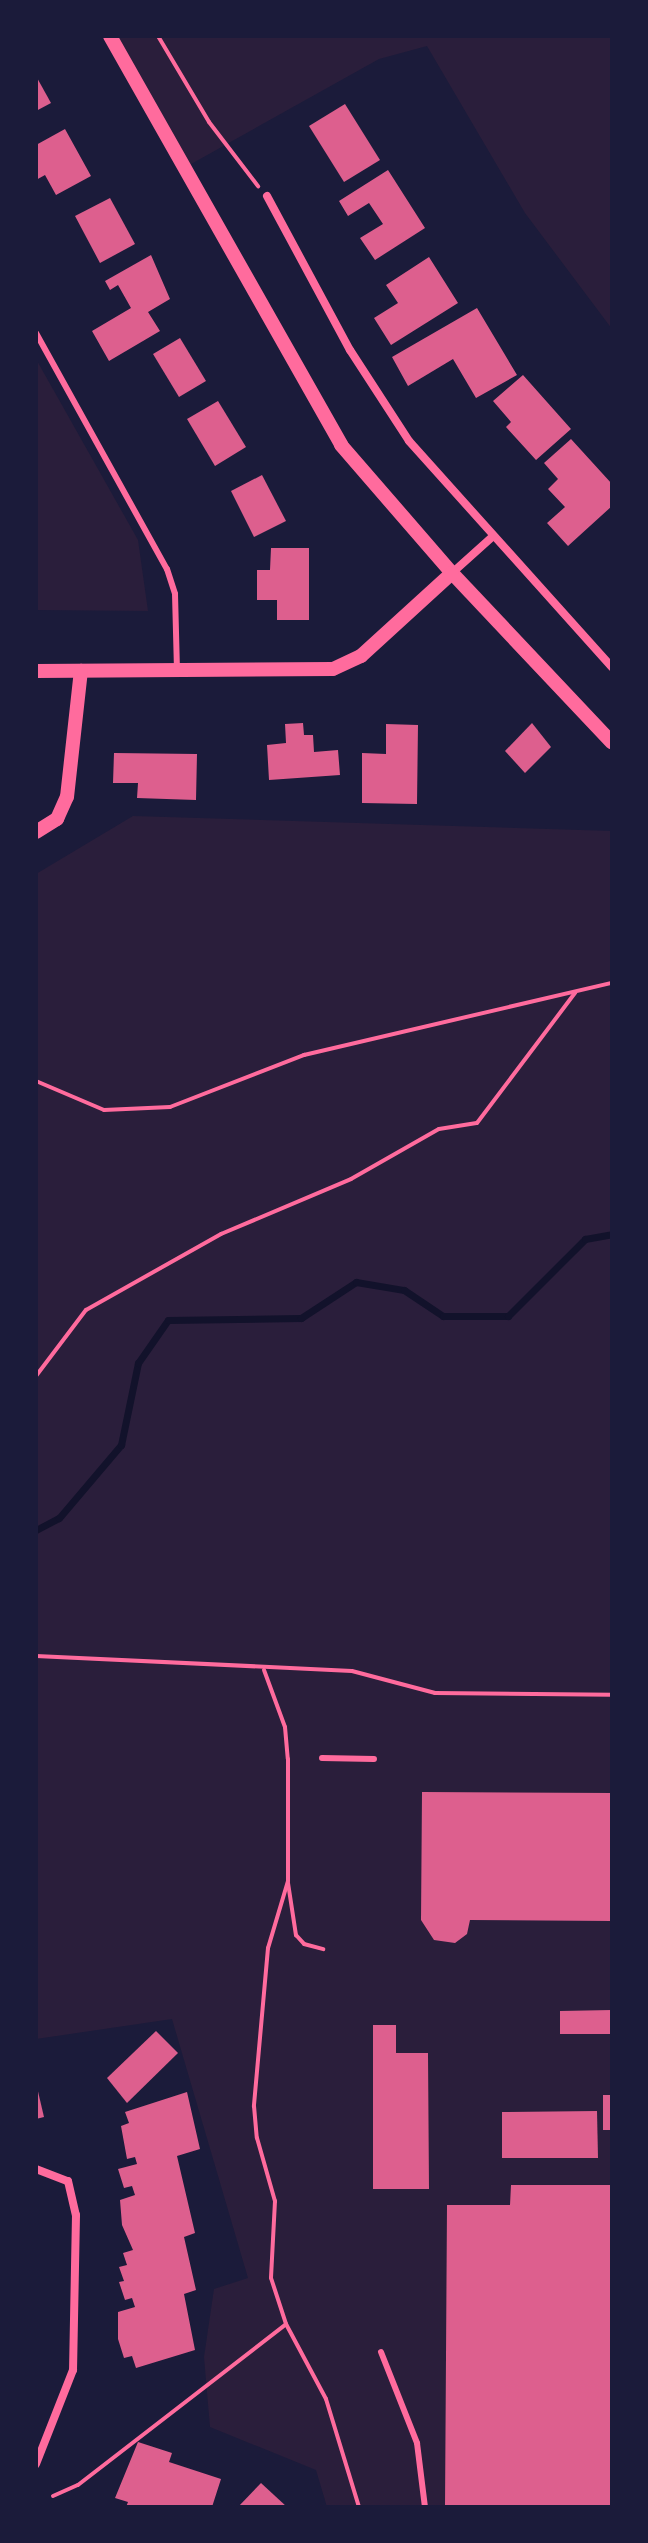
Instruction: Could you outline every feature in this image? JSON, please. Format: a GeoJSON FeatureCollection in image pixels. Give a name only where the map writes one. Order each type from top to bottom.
{"type":"FeatureCollection","features":[{"type":"Feature","properties":{"kind":"street"},"geometry":{"type":"LineString","coordinates":[[110,36],[341,445],[452,573],[612,743]]}},
{"type":"Feature","properties":{"kind":"street"},"geometry":{"type":"LineString","coordinates":[[267,196],[378,397],[422,458],[491,538],[612,667]]}},
{"type":"Feature","properties":{"kind":"street"},"geometry":{"type":"LineString","coordinates":[[36,671],[333,669],[361,656],[491,538]]}},
{"type":"Feature","properties":{"kind":"street"},"geometry":{"type":"LineString","coordinates":[[36,832],[57,819],[67,797],[81,671]]}},
{"type":"Feature","properties":{"kind":"street"},"geometry":{"type":"LineString","coordinates":[[36,2169],[68,2181],[76,2215],[73,2370],[36,2464]]}},
{"type":"Feature","properties":{"kind":"lane"},"geometry":{"type":"LineString","coordinates":[[36,333],[167,569],[175,594],[177,672]]}},
{"type":"Feature","properties":{"kind":"lane"},"geometry":{"type":"LineString","coordinates":[[322,1758],[374,1759]]}},
{"type":"Feature","properties":{"kind":"lane"},"geometry":{"type":"LineString","coordinates":[[381,2352],[417,2443],[425,2507]]}},
{"type":"Feature","properties":{"kind":"path"},"geometry":{"type":"LineString","coordinates":[[158,36],[209,122],[267,196]]}},
{"type":"Feature","properties":{"kind":"path"},"geometry":{"type":"LineString","coordinates":[[36,1081],[104,1110],[170,1107],[304,1055],[612,983]]}},
{"type":"Feature","properties":{"kind":"path"},"geometry":{"type":"LineString","coordinates":[[36,1376],[86,1310],[221,1234],[351,1179],[439,1129],[477,1123],[575,993]]}},
{"type":"Feature","properties":{"kind":"path"},"geometry":{"type":"LineString","coordinates":[[36,1656],[264,1670],[352,1671],[435,1693],[612,1695]]}},
{"type":"Feature","properties":{"kind":"path"},"geometry":{"type":"LineString","coordinates":[[264,1670],[288,1747],[288,1881],[296,1935],[304,1944],[323,1949]]}},
{"type":"Feature","properties":{"kind":"path"},"geometry":{"type":"LineString","coordinates":[[288,1881],[268,1948],[254,2106],[257,2138],[275,2201],[271,2278],[286,2324],[326,2399],[359,2507]]}},
{"type":"Feature","properties":{"kind":"path"},"geometry":{"type":"LineString","coordinates":[[53,2496],[78,2485],[286,2324]]}},
{"type":"Feature","properties":{"kind":"shaded area"},"geometry":{"type":"Polygon","coordinates":[[[110,36],[612,36],[612,329],[525,213],[427,46],[379,59],[184,168],[110,36]]]}},
{"type":"Feature","properties":{"kind":"shaded area"},"geometry":{"type":"Polygon","coordinates":[[[36,359],[138,540],[148,611],[36,610],[36,359]]]}},
{"type":"Feature","properties":{"kind":"shaded area"},"geometry":{"type":"Polygon","coordinates":[[[133,816],[612,831],[612,2507],[327,2507],[316,2470],[210,2427],[204,2357],[214,2289],[248,2278],[172,2019],[36,2039],[36,874],[133,816]]]}},
{"type":"Feature","properties":{"kind":"building"},"geometry":{"type":"Polygon","coordinates":[[[36,76],[51,103],[36,111],[36,76]]]}},
{"type":"Feature","properties":{"kind":"building"},"geometry":{"type":"Polygon","coordinates":[[[345,104],[380,160],[344,182],[309,126],[345,104]]]}},
{"type":"Feature","properties":{"kind":"building"},"geometry":{"type":"Polygon","coordinates":[[[65,129],[91,176],[56,195],[45,175],[36,180],[36,145],[65,129]]]}},
{"type":"Feature","properties":{"kind":"building"},"geometry":{"type":"Polygon","coordinates":[[[388,170],[425,228],[375,260],[360,238],[383,224],[369,203],[348,216],[339,201],[388,170]]]}},
{"type":"Feature","properties":{"kind":"building"},"geometry":{"type":"Polygon","coordinates":[[[110,198],[135,244],[100,263],[75,216],[110,198]]]}},
{"type":"Feature","properties":{"kind":"building"},"geometry":{"type":"Polygon","coordinates":[[[151,255],[170,299],[148,312],[160,331],[109,361],[92,331],[131,308],[118,285],[110,290],[105,281],[151,255]]]}},
{"type":"Feature","properties":{"kind":"building"},"geometry":{"type":"Polygon","coordinates":[[[429,257],[458,303],[391,345],[374,318],[398,303],[386,285],[429,257]]]}},
{"type":"Feature","properties":{"kind":"building"},"geometry":{"type":"Polygon","coordinates":[[[477,308],[517,375],[476,398],[453,359],[408,386],[392,357],[477,308]]]}},
{"type":"Feature","properties":{"kind":"building"},"geometry":{"type":"Polygon","coordinates":[[[180,338],[206,381],[179,397],[153,354],[180,338]]]}},
{"type":"Feature","properties":{"kind":"building"},"geometry":{"type":"Polygon","coordinates":[[[523,375],[571,429],[536,460],[506,427],[511,422],[493,401],[523,375]]]}},
{"type":"Feature","properties":{"kind":"building"},"geometry":{"type":"Polygon","coordinates":[[[218,401],[246,447],[215,466],[187,419],[218,401]]]}},
{"type":"Feature","properties":{"kind":"building"},"geometry":{"type":"Polygon","coordinates":[[[571,439],[612,484],[612,506],[568,546],[547,523],[565,507],[548,489],[558,479],[544,463],[571,439]]]}},
{"type":"Feature","properties":{"kind":"building"},"geometry":{"type":"Polygon","coordinates":[[[262,475],[286,521],[254,537],[231,491],[262,475]]]}},
{"type":"Feature","properties":{"kind":"building"},"geometry":{"type":"Polygon","coordinates":[[[271,548],[309,548],[309,620],[277,620],[277,600],[257,600],[257,570],[270,570],[271,548]]]}},
{"type":"Feature","properties":{"kind":"building"},"geometry":{"type":"Polygon","coordinates":[[[303,723],[304,735],[313,735],[314,752],[338,750],[340,775],[269,780],[267,745],[286,743],[285,724],[303,723]]]}},
{"type":"Feature","properties":{"kind":"building"},"geometry":{"type":"Polygon","coordinates":[[[532,723],[551,747],[525,773],[505,751],[532,723]]]}},
{"type":"Feature","properties":{"kind":"building"},"geometry":{"type":"Polygon","coordinates":[[[386,724],[418,725],[417,804],[362,803],[362,753],[386,754],[386,724]]]}},
{"type":"Feature","properties":{"kind":"building"},"geometry":{"type":"Polygon","coordinates":[[[114,753],[197,754],[196,800],[137,798],[138,783],[113,783],[114,753]]]}},
{"type":"Feature","properties":{"kind":"building"},"geometry":{"type":"Polygon","coordinates":[[[422,1792],[612,1793],[612,1921],[470,1920],[467,1934],[455,1943],[434,1940],[421,1920],[422,1792]]]}},
{"type":"Feature","properties":{"kind":"building"},"geometry":{"type":"Polygon","coordinates":[[[612,2010],[612,2034],[560,2034],[560,2011],[612,2010]]]}},
{"type":"Feature","properties":{"kind":"building"},"geometry":{"type":"Polygon","coordinates":[[[373,2025],[396,2025],[396,2053],[428,2053],[429,2189],[373,2189],[373,2025]]]}},
{"type":"Feature","properties":{"kind":"building"},"geometry":{"type":"Polygon","coordinates":[[[156,2031],[178,2053],[127,2103],[107,2078],[156,2031]]]}},
{"type":"Feature","properties":{"kind":"building"},"geometry":{"type":"Polygon","coordinates":[[[36,2083],[44,2117],[36,2119],[36,2083]]]}},
{"type":"Feature","properties":{"kind":"building"},"geometry":{"type":"Polygon","coordinates":[[[187,2092],[200,2149],[177,2156],[195,2233],[184,2237],[196,2290],[184,2294],[195,2350],[136,2368],[132,2356],[124,2358],[118,2339],[118,2312],[135,2307],[132,2298],[125,2300],[119,2282],[124,2281],[119,2267],[127,2265],[123,2253],[133,2250],[122,2225],[120,2200],[135,2195],[132,2186],[124,2188],[118,2169],[137,2164],[135,2157],[127,2159],[121,2126],[129,2123],[125,2112],[187,2092]]]}},
{"type":"Feature","properties":{"kind":"building"},"geometry":{"type":"Polygon","coordinates":[[[603,2095],[612,2095],[612,2130],[603,2130],[603,2095]]]}},
{"type":"Feature","properties":{"kind":"building"},"geometry":{"type":"Polygon","coordinates":[[[597,2111],[598,2158],[502,2158],[502,2112],[597,2111]]]}},
{"type":"Feature","properties":{"kind":"building"},"geometry":{"type":"Polygon","coordinates":[[[511,2185],[612,2185],[612,2507],[445,2507],[447,2205],[510,2205],[511,2185]]]}},
{"type":"Feature","properties":{"kind":"building"},"geometry":{"type":"Polygon","coordinates":[[[138,2442],[172,2453],[169,2462],[221,2479],[212,2507],[126,2507],[128,2502],[115,2498],[138,2442]]]}},
{"type":"Feature","properties":{"kind":"building"},"geometry":{"type":"Polygon","coordinates":[[[261,2483],[287,2507],[238,2507],[261,2483]]]}},
{"type":"Feature","properties":{"kind":"waterway"},"geometry":{"type":"LineString","coordinates":[[36,1530],[59,1518],[121,1445],[138,1363],[168,1320],[301,1318],[356,1282],[404,1290],[443,1316],[508,1316],[585,1239],[612,1234]]}}]}
